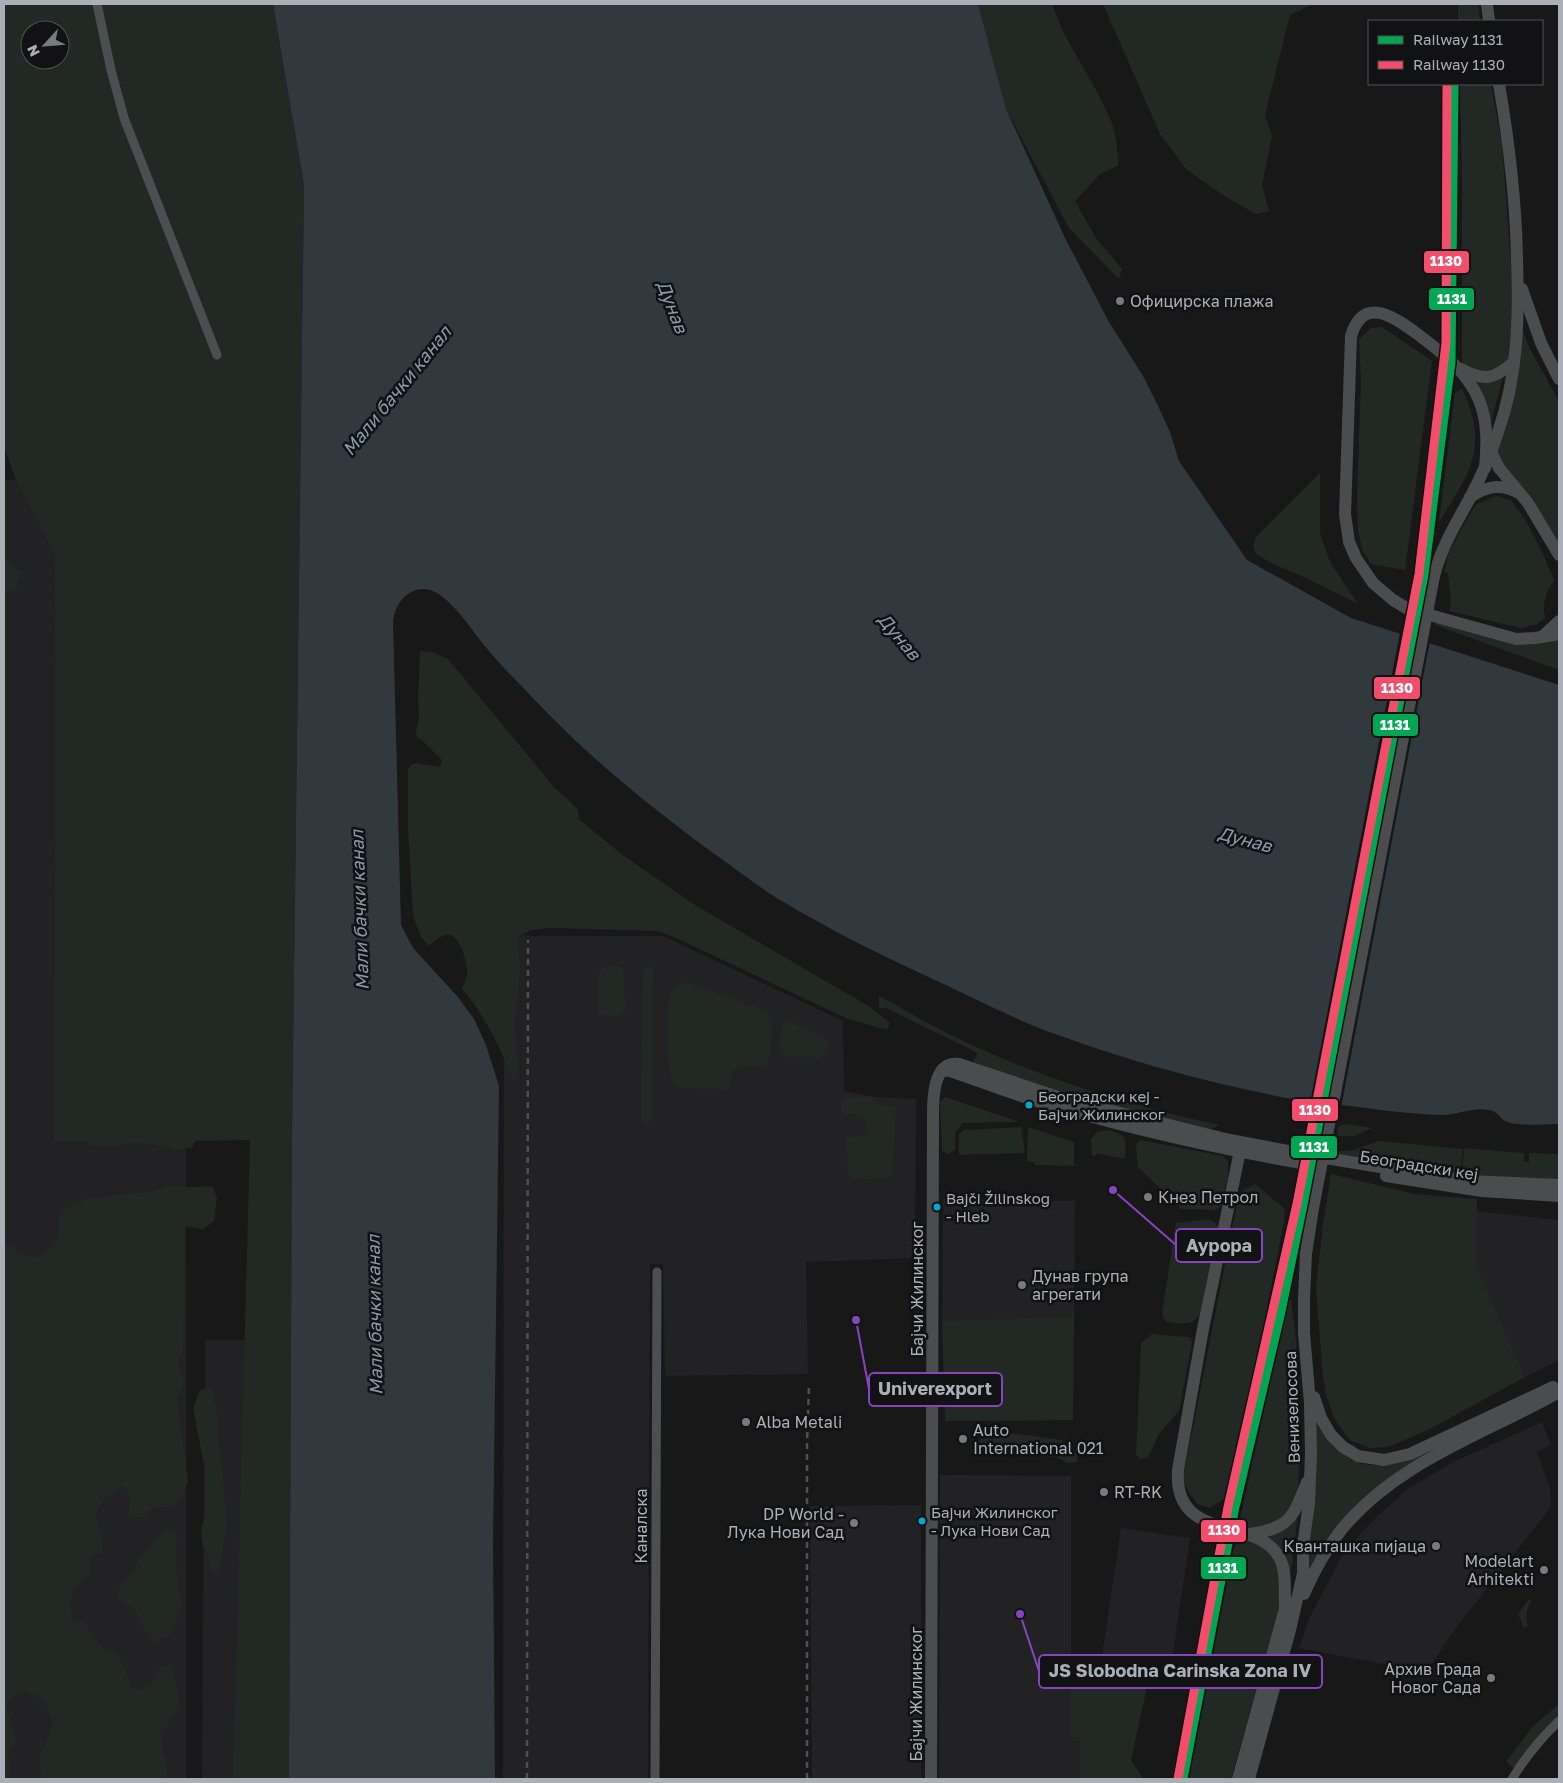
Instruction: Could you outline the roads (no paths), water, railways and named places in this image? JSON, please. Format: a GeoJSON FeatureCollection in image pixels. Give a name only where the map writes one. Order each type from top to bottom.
{"type":"FeatureCollection","features":[{"type":"Feature","properties":{"kind":"main road"},"geometry":{"type":"LineString","coordinates":[[1487,4],[1489,20]]}},
{"type":"Feature","properties":{"kind":"main road"},"geometry":{"type":"LineString","coordinates":[[1499,85],[1511,161],[1518,271],[1524,297],[1541,343],[1559,379]]}},
{"type":"Feature","properties":{"kind":"main road","name":"Венизелосова"},"geometry":{"type":"LineString","coordinates":[[1249,1779],[1293,1620],[1302,1573],[1310,1474],[1310,1403],[1304,1333],[1304,1291],[1306,1254],[1313,1208],[1434,576],[1440,553],[1470,497],[1491,452],[1505,408],[1514,362],[1518,324],[1518,271]]}},
{"type":"Feature","properties":{"kind":"main road"},"geometry":{"type":"LineString","coordinates":[[1484,468],[1486,433],[1483,412],[1473,388],[1457,367],[1392,316],[1379,312],[1361,318],[1356,323],[1351,336],[1345,514],[1349,542],[1360,565],[1373,583],[1393,600],[1408,609],[1516,639],[1559,634]]}},
{"type":"Feature","properties":{"kind":"main road"},"geometry":{"type":"LineString","coordinates":[[1457,367],[1476,376],[1490,377],[1500,373],[1514,362]]}},
{"type":"Feature","properties":{"kind":"main road"},"geometry":{"type":"LineString","coordinates":[[1491,452],[1499,468],[1521,494],[1559,553]]}},
{"type":"Feature","properties":{"kind":"main road"},"geometry":{"type":"LineString","coordinates":[[1470,497],[1494,486],[1512,489],[1521,494]]}},
{"type":"Feature","properties":{"kind":"main road"},"geometry":{"type":"LineString","coordinates":[[1542,637],[1559,621]]}},
{"type":"Feature","properties":{"kind":"main road","name":"Београдски кеј"},"geometry":{"type":"LineString","coordinates":[[942,1070],[954,1063],[957,1068],[1241,1147],[1411,1181],[1482,1191],[1559,1196]]}},
{"type":"Feature","properties":{"kind":"main road","name":"Бајчи Жилинског"},"geometry":{"type":"LineString","coordinates":[[932,1779],[932,1122],[936,1086],[942,1070]]}},
{"type":"Feature","properties":{"kind":"main road"},"geometry":{"type":"LineString","coordinates":[[1241,1147],[1203,1329],[1178,1485],[1184,1500],[1199,1518],[1213,1525],[1246,1534],[1263,1541],[1272,1548],[1281,1561],[1284,1573],[1285,1607]]}},
{"type":"Feature","properties":{"kind":"main road","name":"Београдски кеј"},"geometry":{"type":"LineString","coordinates":[[1241,1147],[1326,1158],[1467,1181],[1559,1186]]}},
{"type":"Feature","properties":{"kind":"main road"},"geometry":{"type":"LineString","coordinates":[[1308,1376],[1317,1406],[1330,1436],[1358,1456],[1384,1460],[1410,1454],[1539,1393],[1559,1388]]}},
{"type":"Feature","properties":{"kind":"main road"},"geometry":{"type":"LineString","coordinates":[[1293,1620],[1316,1568],[1326,1551],[1342,1528],[1383,1488],[1412,1468],[1559,1388]]}},
{"type":"Feature","properties":{"kind":"main road"},"geometry":{"type":"LineString","coordinates":[[1246,1534],[1266,1532],[1283,1524],[1294,1511],[1310,1474]]}},
{"type":"Feature","properties":{"kind":"main road","name":"Венизелосова"},"geometry":{"type":"LineString","coordinates":[[1238,1779],[1303,1546]]}},
{"type":"Feature","properties":{"kind":"street"},"geometry":{"type":"LineString","coordinates":[[97,4],[110,70],[124,118],[217,355]]}},
{"type":"Feature","properties":{"kind":"street","name":"Каналска"},"geometry":{"type":"LineString","coordinates":[[655,1779],[657,1272]]}},
{"type":"Feature","properties":{"kind":"street"},"geometry":{"type":"LineString","coordinates":[[1512,1779],[1543,1737],[1559,1721]]}},
{"type":"Feature","properties":{"kind":"water"},"geometry":{"type":"Polygon","coordinates":[[[273,4],[978,4],[1006,109],[1065,238],[1109,322],[1143,376],[1170,432],[1179,461],[1247,560],[1351,618],[1559,685],[1559,1124],[1524,1125],[1510,1123],[1496,1113],[1483,1109],[1442,1115],[1404,1112],[1293,1099],[1229,1086],[1142,1063],[1086,1045],[1029,1024],[987,1005],[839,933],[761,888],[667,818],[597,760],[552,718],[504,668],[460,614],[440,595],[424,589],[416,590],[403,599],[398,605],[393,622],[401,925],[413,948],[458,997],[474,1019],[486,1045],[499,1086],[493,1544],[495,1779],[289,1779],[292,1139],[304,185],[273,4]]]}},
{"type":"Feature","properties":{"kind":"railway"},"geometry":{"type":"LineString","coordinates":[[527,1779],[528,940]]}},
{"type":"Feature","properties":{"kind":"railway"},"geometry":{"type":"LineString","coordinates":[[807,1779],[807,1444],[809,1385]]}},
{"type":"Feature","properties":{"kind":"rail line","name":"1130"},"geometry":{"type":"LineString","coordinates":[[1178,1779],[1228,1507],[1297,1204],[1419,574],[1446,343],[1447,85]]}},
{"type":"Feature","properties":{"kind":"rail line","name":"1131"},"geometry":{"type":"LineString","coordinates":[[1183,1779],[1235,1507],[1280,1316],[1303,1205],[1424,575],[1451,362],[1454,85]]}},
{"type":"Feature","properties":{"kind":"place","name":"Официрска плажа"},"geometry":{"type":"Point","coordinates":[1120,301]}},
{"type":"Feature","properties":{"kind":"place","name":"Београдски кеј - Бајчи Жилинског"},"geometry":{"type":"Point","coordinates":[1029,1105]}},
{"type":"Feature","properties":{"kind":"place","name":"Аурора"},"geometry":{"type":"Point","coordinates":[1113,1190]}},
{"type":"Feature","properties":{"kind":"place","name":"Кнез Петрол"},"geometry":{"type":"Point","coordinates":[1148,1197]}},
{"type":"Feature","properties":{"kind":"place","name":"Bajči Žilinskog - Hleb"},"geometry":{"type":"Point","coordinates":[937,1207]}},
{"type":"Feature","properties":{"kind":"place","name":"Дунав група агрегати"},"geometry":{"type":"Point","coordinates":[1022,1285]}},
{"type":"Feature","properties":{"kind":"place","name":"Univerexport"},"geometry":{"type":"Point","coordinates":[856,1320]}},
{"type":"Feature","properties":{"kind":"place","name":"Alba Metali"},"geometry":{"type":"Point","coordinates":[746,1422]}},
{"type":"Feature","properties":{"kind":"place","name":"Auto International 021"},"geometry":{"type":"Point","coordinates":[963,1439]}},
{"type":"Feature","properties":{"kind":"place","name":"RT-RK"},"geometry":{"type":"Point","coordinates":[1104,1492]}},
{"type":"Feature","properties":{"kind":"place","name":"Бајчи Жилинског - Лука Нови Сад"},"geometry":{"type":"Point","coordinates":[922,1521]}},
{"type":"Feature","properties":{"kind":"place","name":"DP World - Лука Нови Сад"},"geometry":{"type":"Point","coordinates":[854,1523]}},
{"type":"Feature","properties":{"kind":"place","name":"Кванташка пијаца"},"geometry":{"type":"Point","coordinates":[1436,1546]}},
{"type":"Feature","properties":{"kind":"place","name":"Modelart Arhitekti"},"geometry":{"type":"Point","coordinates":[1544,1570]}},
{"type":"Feature","properties":{"kind":"place","name":"JS Slobodna Carinska Zona IV"},"geometry":{"type":"Point","coordinates":[1020,1614]}},
{"type":"Feature","properties":{"kind":"place","name":"Архив Града Новог Сада"},"geometry":{"type":"Point","coordinates":[1491,1678]}},
{"type":"Feature","properties":{"kind":"water label","name":"Дунав"},"geometry":{"type":"Point","coordinates":[672,307]}},
{"type":"Feature","properties":{"kind":"water label","name":"Мали бачки канал"},"geometry":{"type":"Point","coordinates":[397,391]}},
{"type":"Feature","properties":{"kind":"water label","name":"Дунав"},"geometry":{"type":"Point","coordinates":[899,637]}},
{"type":"Feature","properties":{"kind":"water label","name":"Дунав"},"geometry":{"type":"Point","coordinates":[1245,840]}},
{"type":"Feature","properties":{"kind":"water label","name":"Мали бачки канал"},"geometry":{"type":"Point","coordinates":[360,910]}},
{"type":"Feature","properties":{"kind":"water label","name":"Мали бачки канал"},"geometry":{"type":"Point","coordinates":[375,1315]}}]}
